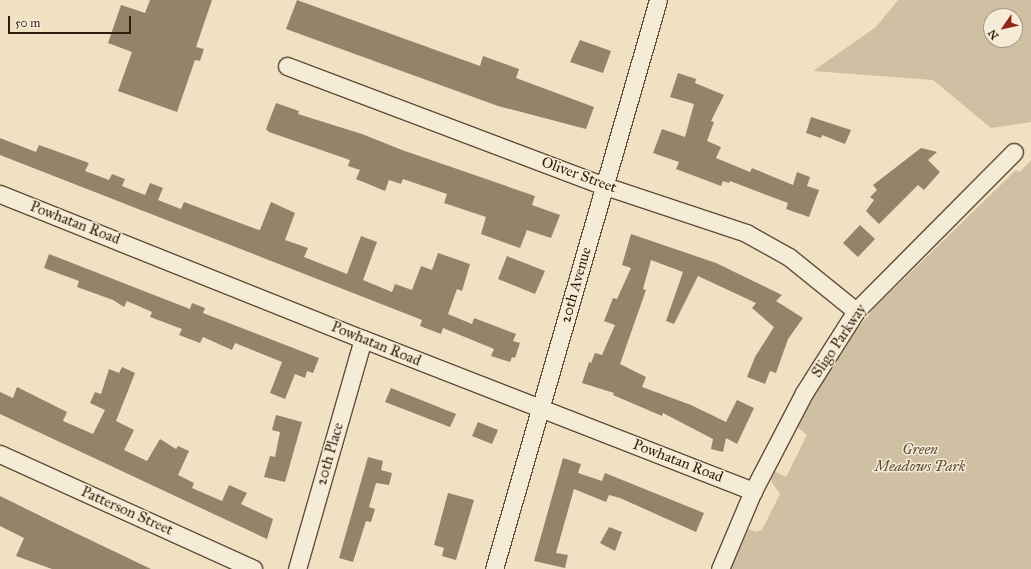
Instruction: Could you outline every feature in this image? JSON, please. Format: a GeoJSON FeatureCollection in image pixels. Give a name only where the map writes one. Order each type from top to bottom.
{"type":"FeatureCollection","features":[{"type":"Feature","properties":{"kind":"street","name":"20th Avenue"},"geometry":{"type":"LineString","coordinates":[[494,569],[658,0]]}},
{"type":"Feature","properties":{"kind":"street","name":"Oliver Street"},"geometry":{"type":"LineString","coordinates":[[287,66],[605,186],[746,233],[789,257],[856,311]]}},
{"type":"Feature","properties":{"kind":"street","name":"Sligo Parkway"},"geometry":{"type":"LineString","coordinates":[[720,569],[753,491],[808,387],[856,311],[1014,152]]}},
{"type":"Feature","properties":{"kind":"street","name":"Powhatan Road"},"geometry":{"type":"LineString","coordinates":[[0,194],[363,339],[753,491]]}},
{"type":"Feature","properties":{"kind":"street","name":"20th Place"},"geometry":{"type":"LineString","coordinates":[[297,569],[363,339]]}},
{"type":"Feature","properties":{"kind":"street","name":"Patterson Street"},"geometry":{"type":"LineString","coordinates":[[0,454],[253,569]]}},
{"type":"Feature","properties":{"kind":"green space"},"geometry":{"type":"Polygon","coordinates":[[[898,0],[1031,0],[1031,122],[991,128],[933,80],[813,71],[876,27],[898,0]]]}},
{"type":"Feature","properties":{"kind":"green space","name":"Green Meadows Park"},"geometry":{"type":"Polygon","coordinates":[[[1031,160],[1031,569],[729,569],[749,529],[755,532],[762,530],[780,494],[771,481],[774,471],[786,477],[807,435],[796,426],[851,336],[875,307],[1016,170],[1020,172],[1031,160]]]}},
{"type":"Feature","properties":{"kind":"building"},"geometry":{"type":"Polygon","coordinates":[[[150,0],[212,0],[196,47],[204,49],[200,61],[195,60],[177,112],[118,91],[132,52],[108,43],[121,5],[145,13],[150,0]]]}},
{"type":"Feature","properties":{"kind":"building"},"geometry":{"type":"Polygon","coordinates":[[[297,0],[480,66],[483,56],[519,69],[516,78],[594,107],[586,129],[498,106],[286,29],[297,0]]]}},
{"type":"Feature","properties":{"kind":"building"},"geometry":{"type":"Polygon","coordinates":[[[580,40],[611,51],[603,73],[570,62],[580,40]]]}},
{"type":"Feature","properties":{"kind":"building"},"geometry":{"type":"Polygon","coordinates":[[[678,73],[696,79],[695,83],[724,95],[711,121],[714,122],[707,141],[721,147],[716,158],[750,172],[752,168],[793,185],[797,172],[810,177],[807,186],[819,190],[809,217],[786,209],[788,203],[730,181],[729,183],[723,181],[721,186],[676,169],[679,162],[653,153],[662,129],[685,137],[694,104],[670,97],[678,73]]]}},
{"type":"Feature","properties":{"kind":"building"},"geometry":{"type":"Polygon","coordinates":[[[276,103],[299,111],[298,114],[362,134],[402,150],[535,196],[532,205],[560,215],[551,238],[527,230],[520,248],[481,234],[486,217],[444,203],[447,194],[403,179],[401,184],[389,180],[385,191],[356,179],[360,170],[348,166],[350,160],[269,132],[266,129],[276,103]]]}},
{"type":"Feature","properties":{"kind":"building"},"geometry":{"type":"Polygon","coordinates":[[[811,117],[851,130],[845,144],[822,135],[821,138],[806,133],[811,117]]]}},
{"type":"Feature","properties":{"kind":"building"},"geometry":{"type":"Polygon","coordinates":[[[0,138],[36,152],[39,145],[89,163],[85,171],[109,180],[112,174],[125,179],[122,186],[145,195],[150,183],[163,188],[158,200],[181,209],[184,202],[260,230],[271,202],[295,213],[285,240],[308,248],[304,257],[347,274],[361,236],[377,242],[363,280],[392,292],[395,284],[412,290],[421,266],[432,270],[438,253],[470,264],[462,291],[457,289],[448,314],[472,324],[474,318],[516,334],[513,341],[520,343],[515,358],[512,357],[510,362],[491,356],[494,349],[443,328],[441,334],[420,326],[422,320],[0,155],[0,138]]]}},
{"type":"Feature","properties":{"kind":"building"},"geometry":{"type":"Polygon","coordinates":[[[921,148],[937,152],[928,160],[940,172],[924,190],[918,185],[879,224],[866,211],[874,200],[870,197],[877,190],[873,185],[921,148]]]}},
{"type":"Feature","properties":{"kind":"building"},"geometry":{"type":"Polygon","coordinates":[[[860,225],[875,239],[858,257],[843,243],[860,225]]]}},
{"type":"Feature","properties":{"kind":"building"},"geometry":{"type":"Polygon","coordinates":[[[631,234],[716,263],[782,295],[776,301],[803,318],[788,339],[776,373],[770,371],[765,384],[747,377],[755,357],[774,327],[752,308],[756,303],[698,276],[674,324],[666,321],[683,272],[651,260],[643,289],[646,290],[620,364],[646,377],[642,387],[691,405],[726,422],[737,400],[754,408],[737,444],[726,438],[723,452],[711,449],[713,439],[663,413],[662,416],[613,395],[614,393],[582,383],[589,362],[591,363],[595,353],[602,355],[615,325],[604,321],[613,298],[617,299],[631,268],[622,265],[631,234]]]}},
{"type":"Feature","properties":{"kind":"building"},"geometry":{"type":"Polygon","coordinates":[[[49,254],[190,309],[192,303],[205,308],[203,313],[319,358],[313,373],[307,371],[305,378],[295,374],[285,399],[270,393],[282,362],[235,343],[232,350],[203,337],[200,343],[179,335],[182,329],[150,317],[152,312],[127,301],[124,307],[113,300],[77,287],[79,281],[44,268],[49,254]]]}},
{"type":"Feature","properties":{"kind":"building"},"geometry":{"type":"Polygon","coordinates":[[[507,256],[545,271],[535,294],[498,279],[507,256]]]}},
{"type":"Feature","properties":{"kind":"building"},"geometry":{"type":"Polygon","coordinates":[[[122,367],[135,373],[116,421],[134,430],[124,450],[147,461],[160,439],[176,449],[178,446],[189,451],[178,475],[194,483],[192,488],[222,501],[229,485],[247,493],[241,504],[273,519],[267,539],[0,414],[0,392],[13,398],[17,387],[67,412],[63,421],[93,434],[105,410],[90,403],[95,392],[101,394],[109,369],[119,373],[122,367]]]}},
{"type":"Feature","properties":{"kind":"building"},"geometry":{"type":"Polygon","coordinates":[[[391,388],[456,414],[450,427],[385,402],[391,388]]]}},
{"type":"Feature","properties":{"kind":"building"},"geometry":{"type":"Polygon","coordinates":[[[276,415],[302,422],[285,482],[264,477],[270,456],[275,457],[280,432],[272,430],[276,415]]]}},
{"type":"Feature","properties":{"kind":"building"},"geometry":{"type":"Polygon","coordinates":[[[478,422],[498,430],[492,444],[472,436],[478,422]]]}},
{"type":"Feature","properties":{"kind":"building"},"geometry":{"type":"Polygon","coordinates":[[[368,457],[383,461],[381,470],[392,473],[389,485],[376,483],[369,507],[375,509],[371,522],[366,521],[353,562],[339,558],[368,457]]]}},
{"type":"Feature","properties":{"kind":"building"},"geometry":{"type":"Polygon","coordinates":[[[563,458],[581,464],[578,473],[602,481],[605,473],[704,513],[696,532],[620,498],[609,495],[606,502],[574,489],[556,553],[568,555],[565,568],[534,561],[563,458]]]}},
{"type":"Feature","properties":{"kind":"building"},"geometry":{"type":"Polygon","coordinates":[[[448,493],[474,500],[456,560],[442,556],[444,548],[434,545],[448,493]]]}},
{"type":"Feature","properties":{"kind":"building"},"geometry":{"type":"Polygon","coordinates":[[[0,496],[151,569],[52,569],[16,556],[24,538],[0,526],[0,496]]]}},
{"type":"Feature","properties":{"kind":"building"},"geometry":{"type":"Polygon","coordinates":[[[609,527],[622,532],[615,551],[600,543],[609,527]]]}}]}
